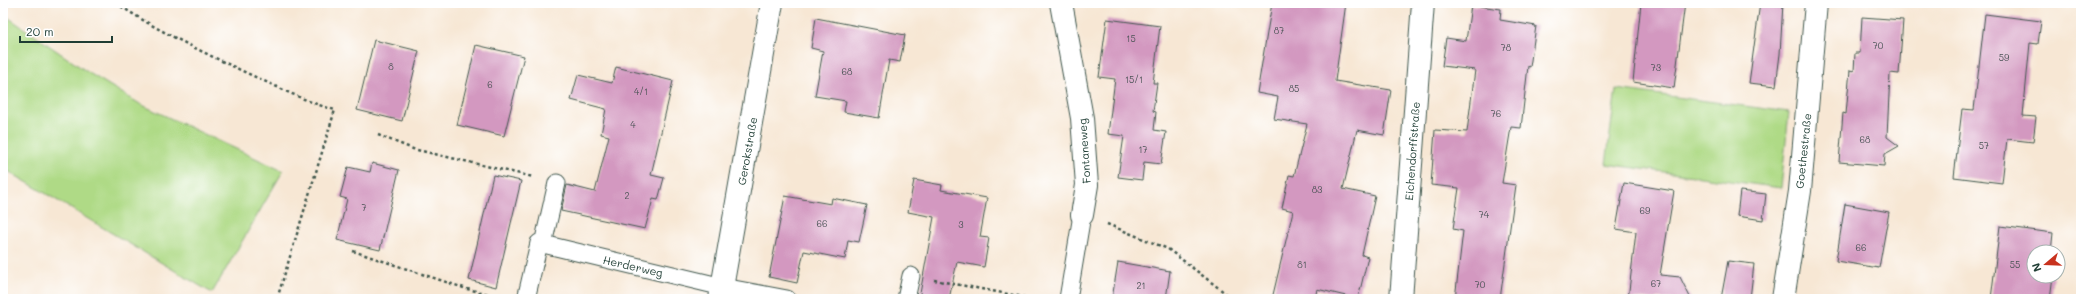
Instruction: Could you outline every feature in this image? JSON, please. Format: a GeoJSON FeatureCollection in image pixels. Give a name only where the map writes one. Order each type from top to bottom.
{"type":"FeatureCollection","features":[{"type":"Feature","properties":{"kind":"street","name":"Gerokstraße"},"geometry":{"type":"LineString","coordinates":[[722,293],[772,3]]}},
{"type":"Feature","properties":{"kind":"street","name":"Fontaneweg"},"geometry":{"type":"LineString","coordinates":[[1061,3],[1083,132],[1087,185],[1082,215]]}},
{"type":"Feature","properties":{"kind":"street","name":"Eichendorffstraße"},"geometry":{"type":"LineString","coordinates":[[1401,299],[1423,3]]}},
{"type":"Feature","properties":{"kind":"street","name":"Goethestraße"},"geometry":{"type":"LineString","coordinates":[[1783,299],[1800,191],[1816,3]]}},
{"type":"Feature","properties":{"kind":"lane"},"geometry":{"type":"LineString","coordinates":[[526,299],[539,243],[543,244],[557,183]]}},
{"type":"Feature","properties":{"kind":"lane","name":"Fontaneweg"},"geometry":{"type":"LineString","coordinates":[[1068,299],[1082,215]]}},
{"type":"Feature","properties":{"kind":"lane","name":"Herderweg"},"geometry":{"type":"LineString","coordinates":[[543,244],[722,293],[787,299]]}},
{"type":"Feature","properties":{"kind":"lane"},"geometry":{"type":"LineString","coordinates":[[906,299],[911,276]]}},
{"type":"Feature","properties":{"kind":"path"},"geometry":{"type":"LineString","coordinates":[[116,3],[178,41],[276,86],[335,110],[277,299]]}},
{"type":"Feature","properties":{"kind":"path"},"geometry":{"type":"LineString","coordinates":[[378,135],[413,149],[557,183]]}},
{"type":"Feature","properties":{"kind":"path"},"geometry":{"type":"LineString","coordinates":[[1122,230],[1168,249],[1233,299]]}},
{"type":"Feature","properties":{"kind":"path"},"geometry":{"type":"LineString","coordinates":[[353,251],[467,289],[508,299]]}},
{"type":"Feature","properties":{"kind":"path"},"geometry":{"type":"LineString","coordinates":[[959,285],[1034,299]]}},
{"type":"Feature","properties":{"kind":"green space"},"geometry":{"type":"Polygon","coordinates":[[[3,14],[89,73],[140,104],[283,171],[212,293],[3,168],[3,14]]]}},
{"type":"Feature","properties":{"kind":"green space"},"geometry":{"type":"Polygon","coordinates":[[[1616,89],[1789,112],[1781,188],[1606,164],[1616,89]]]}},
{"type":"Feature","properties":{"kind":"building"},"geometry":{"type":"Polygon","coordinates":[[[1272,3],[1346,3],[1335,81],[1391,90],[1384,135],[1357,130],[1343,189],[1375,196],[1362,255],[1368,257],[1358,299],[1317,289],[1315,299],[1272,299],[1293,211],[1282,208],[1289,175],[1294,176],[1307,124],[1274,119],[1278,97],[1257,93],[1272,3]]]}},
{"type":"Feature","properties":{"kind":"building"},"geometry":{"type":"Polygon","coordinates":[[[1641,3],[1685,3],[1674,88],[1633,82],[1641,3]]]}},
{"type":"Feature","properties":{"kind":"building"},"geometry":{"type":"Polygon","coordinates":[[[1760,3],[1783,3],[1780,54],[1776,86],[1749,83],[1760,3]]]}},
{"type":"Feature","properties":{"kind":"building"},"geometry":{"type":"Polygon","coordinates":[[[1471,5],[1501,9],[1500,20],[1536,26],[1530,67],[1528,66],[1521,128],[1511,127],[1502,183],[1516,185],[1500,299],[1455,299],[1463,231],[1453,229],[1459,188],[1431,185],[1435,130],[1467,132],[1475,70],[1442,66],[1446,38],[1466,41],[1471,5]]]}},
{"type":"Feature","properties":{"kind":"building"},"geometry":{"type":"Polygon","coordinates":[[[1985,14],[2041,21],[2038,44],[2030,43],[2023,116],[2036,117],[2033,142],[2007,139],[2002,183],[1954,177],[1962,109],[1974,110],[1985,14]]]}},
{"type":"Feature","properties":{"kind":"building"},"geometry":{"type":"Polygon","coordinates":[[[1862,17],[1903,20],[1899,74],[1890,73],[1887,137],[1899,146],[1885,154],[1884,166],[1839,162],[1843,113],[1846,114],[1850,70],[1854,71],[1855,53],[1860,53],[1862,17]]]}},
{"type":"Feature","properties":{"kind":"building"},"geometry":{"type":"Polygon","coordinates":[[[816,18],[905,35],[900,62],[889,60],[879,118],[844,112],[846,101],[815,96],[823,51],[811,48],[816,18]]]}},
{"type":"Feature","properties":{"kind":"building"},"geometry":{"type":"Polygon","coordinates":[[[1107,19],[1160,26],[1153,83],[1157,83],[1153,111],[1156,112],[1154,130],[1166,132],[1161,164],[1144,162],[1142,180],[1118,177],[1124,136],[1108,134],[1115,79],[1099,77],[1107,19]]]}},
{"type":"Feature","properties":{"kind":"building"},"geometry":{"type":"Polygon","coordinates":[[[374,40],[419,51],[402,121],[357,110],[374,40]]]}},
{"type":"Feature","properties":{"kind":"building"},"geometry":{"type":"Polygon","coordinates":[[[476,45],[524,56],[504,136],[457,125],[476,45]]]}},
{"type":"Feature","properties":{"kind":"building"},"geometry":{"type":"Polygon","coordinates":[[[616,67],[673,81],[651,175],[664,178],[658,200],[653,199],[645,229],[561,211],[567,185],[595,192],[609,136],[601,134],[606,109],[571,100],[578,75],[612,83],[616,67]]]}},
{"type":"Feature","properties":{"kind":"building"},"geometry":{"type":"Polygon","coordinates":[[[372,163],[399,170],[380,250],[337,240],[347,199],[340,197],[348,167],[370,172],[372,163]]]}},
{"type":"Feature","properties":{"kind":"building"},"geometry":{"type":"Polygon","coordinates":[[[493,175],[521,181],[496,287],[469,280],[493,175]]]}},
{"type":"Feature","properties":{"kind":"building"},"geometry":{"type":"Polygon","coordinates":[[[914,180],[942,185],[941,190],[987,198],[980,237],[989,238],[984,267],[957,262],[949,299],[919,299],[934,217],[908,212],[914,180]]]}},
{"type":"Feature","properties":{"kind":"building"},"geometry":{"type":"Polygon","coordinates":[[[1624,183],[1674,191],[1660,275],[1680,277],[1691,299],[1628,299],[1636,232],[1616,229],[1624,183]]]}},
{"type":"Feature","properties":{"kind":"building"},"geometry":{"type":"Polygon","coordinates":[[[1740,191],[1766,194],[1763,220],[1737,216],[1740,191]]]}},
{"type":"Feature","properties":{"kind":"building"},"geometry":{"type":"Polygon","coordinates":[[[785,196],[831,204],[832,198],[867,205],[859,242],[848,240],[845,259],[804,251],[797,283],[769,277],[785,196]]]}},
{"type":"Feature","properties":{"kind":"building"},"geometry":{"type":"Polygon","coordinates":[[[1845,204],[1889,212],[1879,268],[1836,261],[1845,204]]]}},
{"type":"Feature","properties":{"kind":"building"},"geometry":{"type":"Polygon","coordinates":[[[2000,226],[2053,233],[2052,244],[2026,244],[2026,284],[2052,284],[2050,299],[1991,299],[2000,226]]]}},
{"type":"Feature","properties":{"kind":"building"},"geometry":{"type":"Polygon","coordinates":[[[1728,261],[1754,264],[1750,299],[1721,299],[1728,261]]]}},
{"type":"Feature","properties":{"kind":"building"},"geometry":{"type":"Polygon","coordinates":[[[1118,262],[1170,271],[1166,299],[1112,299],[1118,262]]]}}]}
